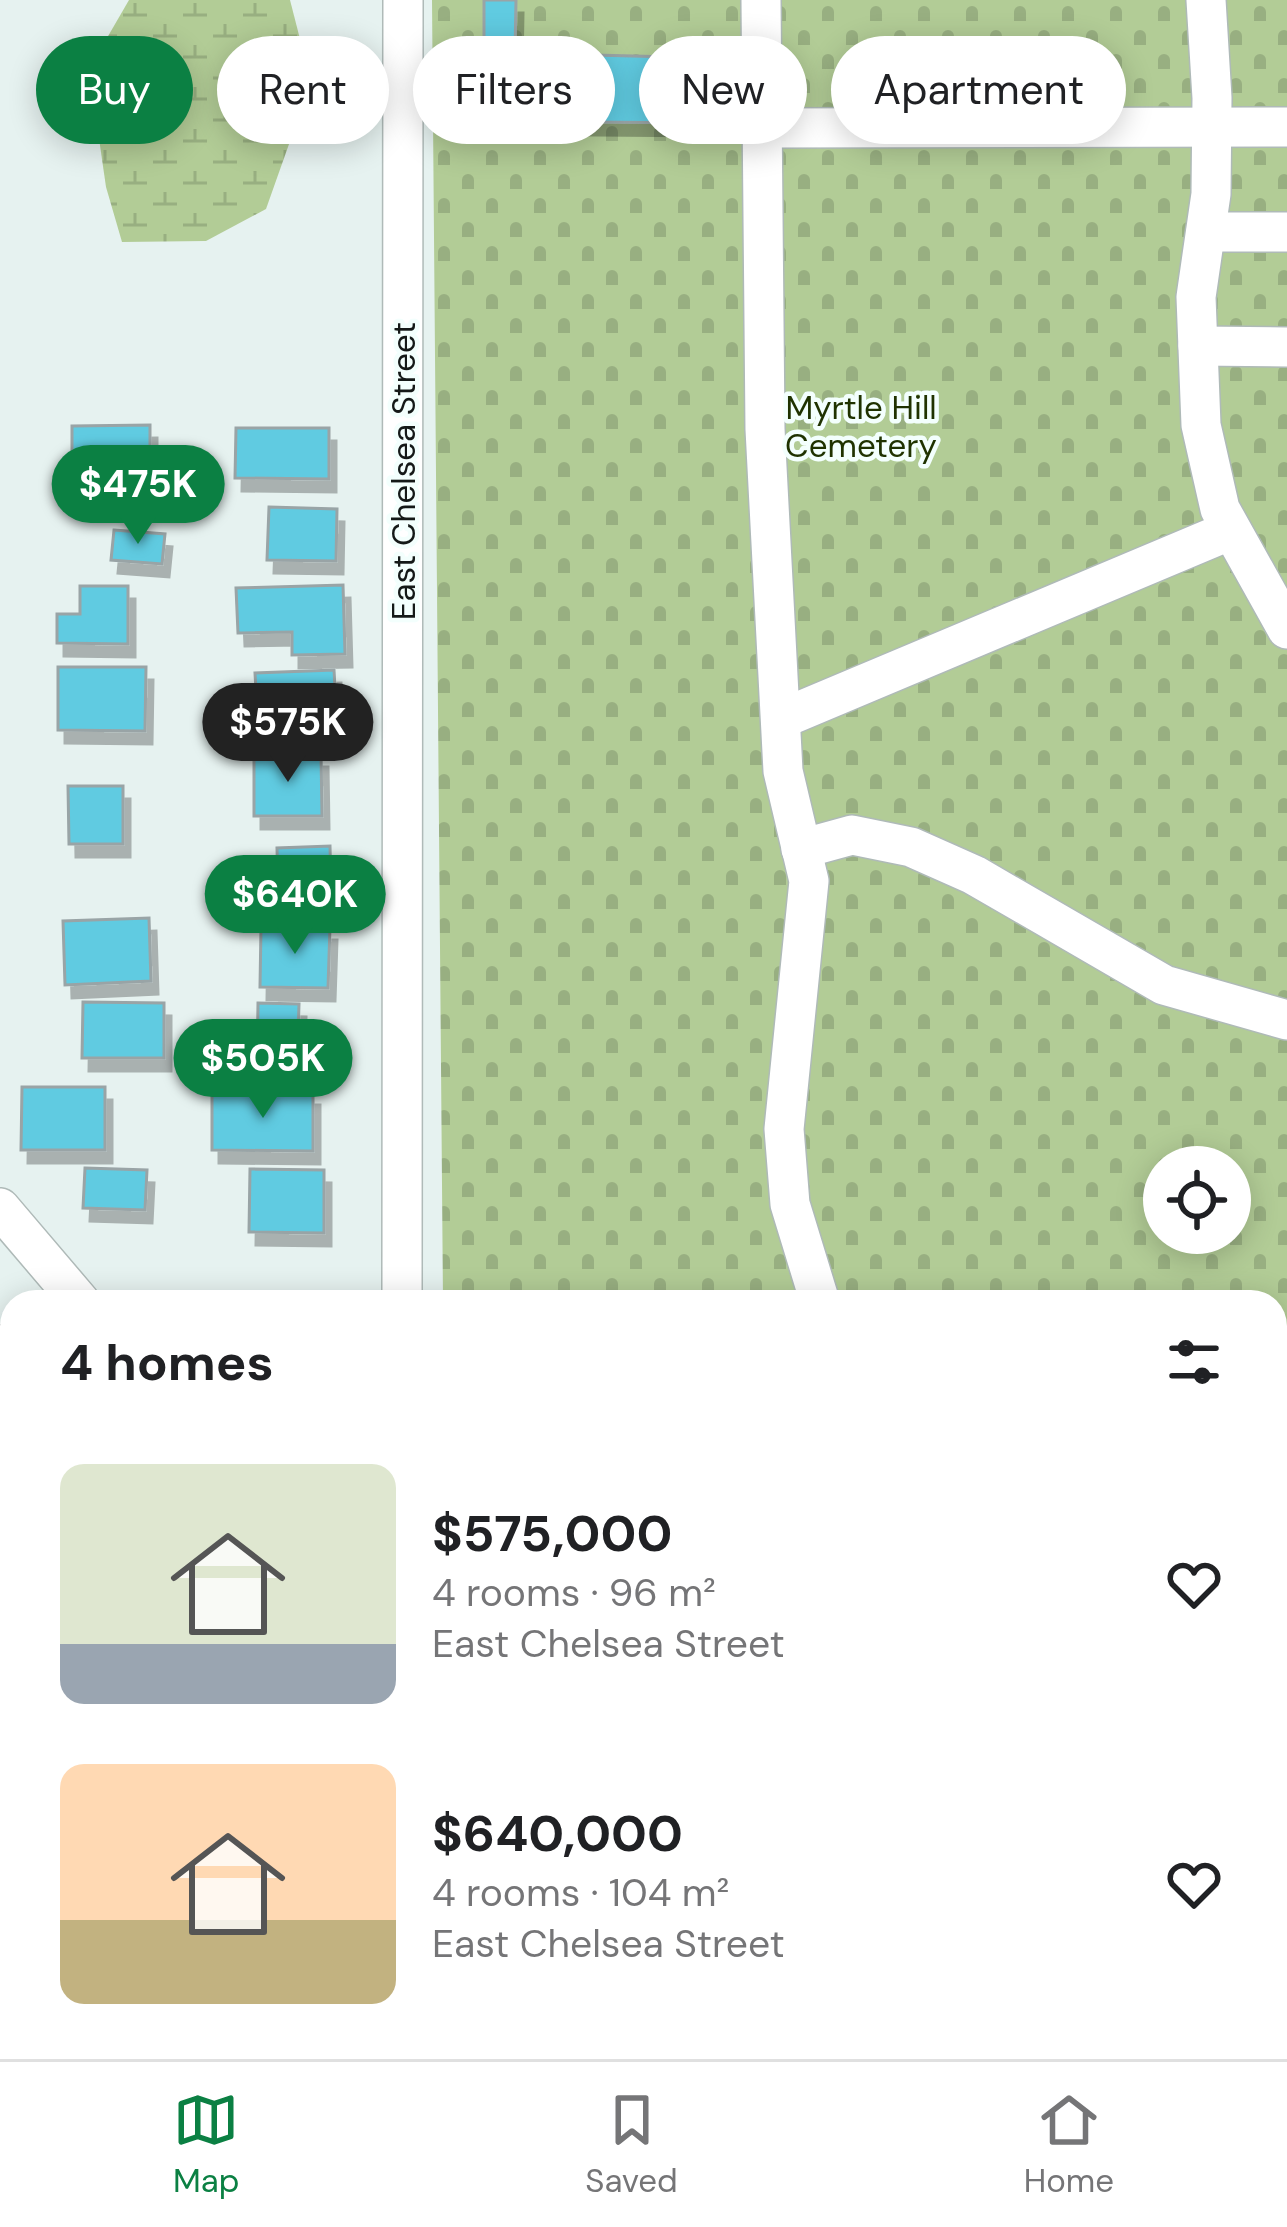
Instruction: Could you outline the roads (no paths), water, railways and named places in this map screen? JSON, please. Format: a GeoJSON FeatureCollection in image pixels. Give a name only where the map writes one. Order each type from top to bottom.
{"type":"FeatureCollection","features":[{"type":"Feature","properties":{"kind":"street","name":"East Chelsea Street"},"geometry":{"type":"LineString","coordinates":[[402,1290],[403,0]]}},
{"type":"Feature","properties":{"kind":"street"},"geometry":{"type":"LineString","coordinates":[[760,0],[761,36]]}},
{"type":"Feature","properties":{"kind":"street"},"geometry":{"type":"LineString","coordinates":[[1206,0],[1212,127],[1196,297],[1201,425],[1220,509],[1287,629]]}},
{"type":"Feature","properties":{"kind":"street"},"geometry":{"type":"LineString","coordinates":[[807,128],[1287,127]]}},
{"type":"Feature","properties":{"kind":"street"},"geometry":{"type":"LineString","coordinates":[[762,144],[765,429],[783,771],[808,880],[784,1129],[790,1204],[816,1290]]}},
{"type":"Feature","properties":{"kind":"street"},"geometry":{"type":"LineString","coordinates":[[1205,232],[1287,232]]}},
{"type":"Feature","properties":{"kind":"street"},"geometry":{"type":"LineString","coordinates":[[1198,346],[1287,347]]}},
{"type":"Feature","properties":{"kind":"street"},"geometry":{"type":"LineString","coordinates":[[781,719],[1231,530]]}},
{"type":"Feature","properties":{"kind":"street"},"geometry":{"type":"LineString","coordinates":[[801,849],[852,835],[911,847],[974,874],[1164,985],[1287,1020]]}},
{"type":"Feature","properties":{"kind":"street"},"geometry":{"type":"LineString","coordinates":[[0,1208],[70,1290]]}},
{"type":"Feature","properties":{"kind":"park label","name":"Myrtle Hill Cemetery"},"geometry":{"type":"Point","coordinates":[861,426]}}]}
